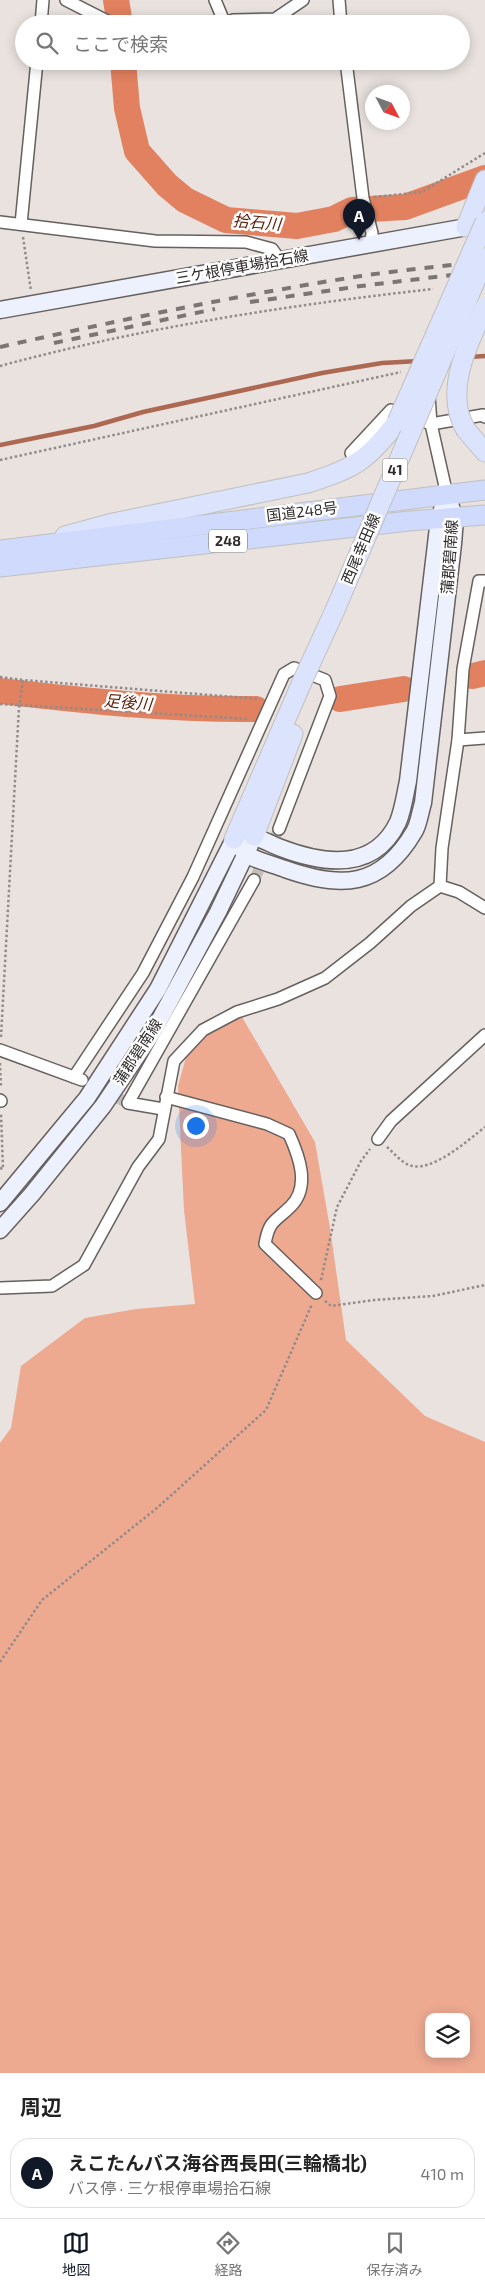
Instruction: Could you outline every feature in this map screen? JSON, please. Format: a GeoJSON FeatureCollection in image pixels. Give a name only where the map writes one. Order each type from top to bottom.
{"type":"FeatureCollection","features":[{"type":"Feature","properties":{"kind":"highway","name":"国道248号"},"geometry":{"type":"LineString","coordinates":[[9,549],[485,490]]}},
{"type":"Feature","properties":{"kind":"highway","name":"国道248号"},"geometry":{"type":"LineString","coordinates":[[0,567],[485,515]]}},
{"type":"Feature","properties":{"kind":"main road"},"geometry":{"type":"LineString","coordinates":[[466,227],[483,185]]}},
{"type":"Feature","properties":{"kind":"main road","name":"三ケ根停車場拾石線"},"geometry":{"type":"LineString","coordinates":[[0,310],[280,260],[371,236],[466,227],[485,223]]}},
{"type":"Feature","properties":{"kind":"main road","name":"41"},"geometry":{"type":"LineString","coordinates":[[9,549],[112,523],[308,483],[336,474],[358,463],[377,448],[397,422],[485,223]]}},
{"type":"Feature","properties":{"kind":"main road","name":"西尾幸田線"},"geometry":{"type":"LineString","coordinates":[[254,836],[306,684],[335,610],[485,258]]}},
{"type":"Feature","properties":{"kind":"main road","name":"西尾幸田線"},"geometry":{"type":"LineString","coordinates":[[234,839],[306,684],[485,277]]}},
{"type":"Feature","properties":{"kind":"main road"},"geometry":{"type":"LineString","coordinates":[[485,307],[458,378],[456,405],[470,438],[485,452]]}},
{"type":"Feature","properties":{"kind":"main road","name":"蒲郡碧南線"},"geometry":{"type":"LineString","coordinates":[[246,854],[307,876],[333,882],[350,881],[368,876],[382,869],[396,855],[414,831],[423,803],[447,519],[447,494]]}},
{"type":"Feature","properties":{"kind":"main road","name":"蒲郡碧南線"},"geometry":{"type":"LineString","coordinates":[[0,1230],[32,1194],[103,1106],[154,1032],[218,912],[254,836],[281,848],[314,858],[343,862],[359,858],[373,851],[387,838],[398,822],[408,781],[447,519]]}},
{"type":"Feature","properties":{"kind":"main road"},"geometry":{"type":"LineString","coordinates":[[234,839],[254,836]]}},
{"type":"Feature","properties":{"kind":"main road"},"geometry":{"type":"LineString","coordinates":[[234,839],[246,854]]}},
{"type":"Feature","properties":{"kind":"main road","name":"蒲郡碧南線"},"geometry":{"type":"LineString","coordinates":[[0,1203],[87,1098],[147,1006],[175,956],[234,839]]}},
{"type":"Feature","properties":{"kind":"street"},"geometry":{"type":"LineString","coordinates":[[42,15],[43,0]]}},
{"type":"Feature","properties":{"kind":"street"},"geometry":{"type":"LineString","coordinates":[[66,0],[97,15]]}},
{"type":"Feature","properties":{"kind":"street"},"geometry":{"type":"LineString","coordinates":[[215,0],[221,15]]}},
{"type":"Feature","properties":{"kind":"street"},"geometry":{"type":"LineString","coordinates":[[282,15],[302,0]]}},
{"type":"Feature","properties":{"kind":"street"},"geometry":{"type":"LineString","coordinates":[[338,0],[340,15]]}},
{"type":"Feature","properties":{"kind":"street"},"geometry":{"type":"LineString","coordinates":[[21,224],[36,70]]}},
{"type":"Feature","properties":{"kind":"street"},"geometry":{"type":"LineString","coordinates":[[347,70],[363,198],[371,236]]}},
{"type":"Feature","properties":{"kind":"street"},"geometry":{"type":"LineString","coordinates":[[0,222],[155,241],[246,242],[272,249],[280,260]]}},
{"type":"Feature","properties":{"kind":"street"},"geometry":{"type":"LineString","coordinates":[[426,369],[431,424],[447,494]]}},
{"type":"Feature","properties":{"kind":"street"},"geometry":{"type":"LineString","coordinates":[[351,453],[391,410],[431,424],[483,415],[485,418]]}},
{"type":"Feature","properties":{"kind":"street"},"geometry":{"type":"LineString","coordinates":[[440,886],[442,848],[458,740],[463,669],[479,581],[485,581]]}},
{"type":"Feature","properties":{"kind":"street"},"geometry":{"type":"LineString","coordinates":[[0,1050],[78,1079],[143,973],[193,877],[284,674],[294,668],[325,680],[330,696],[279,829]]}},
{"type":"Feature","properties":{"kind":"street"},"geometry":{"type":"LineString","coordinates":[[458,740],[485,738]]}},
{"type":"Feature","properties":{"kind":"street"},"geometry":{"type":"LineString","coordinates":[[163,1109],[128,1103],[254,880]]}},
{"type":"Feature","properties":{"kind":"street"},"geometry":{"type":"LineString","coordinates":[[440,886],[459,892],[485,908]]}},
{"type":"Feature","properties":{"kind":"street"},"geometry":{"type":"LineString","coordinates":[[0,1288],[52,1286],[84,1265],[138,1167],[158,1139],[174,1061],[203,1030],[238,1012],[278,998],[325,978],[370,943],[411,906],[440,886]]}},
{"type":"Feature","properties":{"kind":"street"},"geometry":{"type":"LineString","coordinates":[[378,1139],[391,1121],[485,1035]]}},
{"type":"Feature","properties":{"kind":"street"},"geometry":{"type":"LineString","coordinates":[[166,1097],[267,1124],[289,1134],[299,1156],[302,1184],[291,1206],[274,1219],[265,1244],[316,1293]]}},
{"type":"Feature","properties":{"kind":"path"},"geometry":{"type":"LineString","coordinates":[[363,198],[422,192],[485,153]]}},
{"type":"Feature","properties":{"kind":"path"},"geometry":{"type":"LineString","coordinates":[[21,224],[33,305]]}},
{"type":"Feature","properties":{"kind":"path"},"geometry":{"type":"LineString","coordinates":[[0,366],[110,340],[210,322],[305,306],[434,289]]}},
{"type":"Feature","properties":{"kind":"path"},"geometry":{"type":"LineString","coordinates":[[0,460],[404,371]]}},
{"type":"Feature","properties":{"kind":"path"},"geometry":{"type":"LineString","coordinates":[[0,677],[272,700]]}},
{"type":"Feature","properties":{"kind":"path"},"geometry":{"type":"LineString","coordinates":[[0,1039],[19,707],[23,680]]}},
{"type":"Feature","properties":{"kind":"path"},"geometry":{"type":"LineString","coordinates":[[0,704],[19,707],[264,720]]}},
{"type":"Feature","properties":{"kind":"path"},"geometry":{"type":"LineString","coordinates":[[0,1662],[42,1600],[157,1508],[266,1410],[316,1293],[323,1272],[337,1207],[361,1161],[378,1139],[407,1164],[415,1167],[427,1165],[447,1156],[485,1127]]}},
{"type":"Feature","properties":{"kind":"path"},"geometry":{"type":"LineString","coordinates":[[316,1293],[331,1306],[374,1300],[433,1296],[485,1285]]}},
{"type":"Feature","properties":{"kind":"shaded area"},"geometry":{"type":"Polygon","coordinates":[[[242,1017],[315,1142],[330,1228],[346,1340],[425,1416],[485,1442],[485,2073],[0,2073],[0,1443],[11,1428],[21,1366],[85,1318],[136,1309],[195,1304],[184,1210],[178,1086],[191,1039],[242,1017]]]}},
{"type":"Feature","properties":{"kind":"waterway","name":"拾石川"},"geometry":{"type":"LineString","coordinates":[[116,0],[118,15]]}},
{"type":"Feature","properties":{"kind":"waterway","name":"拾石川"},"geometry":{"type":"LineString","coordinates":[[124,70],[127,108],[137,151],[167,185],[185,200],[226,220],[297,226],[334,219],[352,210],[405,207],[485,178]]}},
{"type":"Feature","properties":{"kind":"waterway"},"geometry":{"type":"LineString","coordinates":[[469,357],[485,356]]}},
{"type":"Feature","properties":{"kind":"waterway"},"geometry":{"type":"LineString","coordinates":[[0,445],[94,426],[143,412],[322,373],[382,363],[419,361]]}},
{"type":"Feature","properties":{"kind":"waterway","name":"足後川"},"geometry":{"type":"LineString","coordinates":[[473,676],[485,673]]}},
{"type":"Feature","properties":{"kind":"waterway","name":"足後川"},"geometry":{"type":"LineString","coordinates":[[340,699],[404,689]]}},
{"type":"Feature","properties":{"kind":"waterway","name":"足後川"},"geometry":{"type":"LineString","coordinates":[[0,691],[160,706],[256,709]]}},
{"type":"Feature","properties":{"kind":"tunnel"},"geometry":{"type":"LineString","coordinates":[[254,880],[279,829]]}},
{"type":"Feature","properties":{"kind":"tunnel"},"geometry":{"type":"LineString","coordinates":[[89,1084],[128,1103]]}},
{"type":"Feature","properties":{"kind":"railway"},"geometry":{"type":"LineString","coordinates":[[0,347],[270,291],[361,276],[485,261]]}},
{"type":"Feature","properties":{"kind":"railway"},"geometry":{"type":"LineString","coordinates":[[250,302],[485,271]]}},
{"type":"Feature","properties":{"kind":"railway"},"geometry":{"type":"LineString","coordinates":[[54,343],[215,309]]}},
{"type":"Feature","properties":{"kind":"place","name":"えこたんバス海谷西長田(三輪橋北)"},"geometry":{"type":"Point","coordinates":[359,240]}}]}
